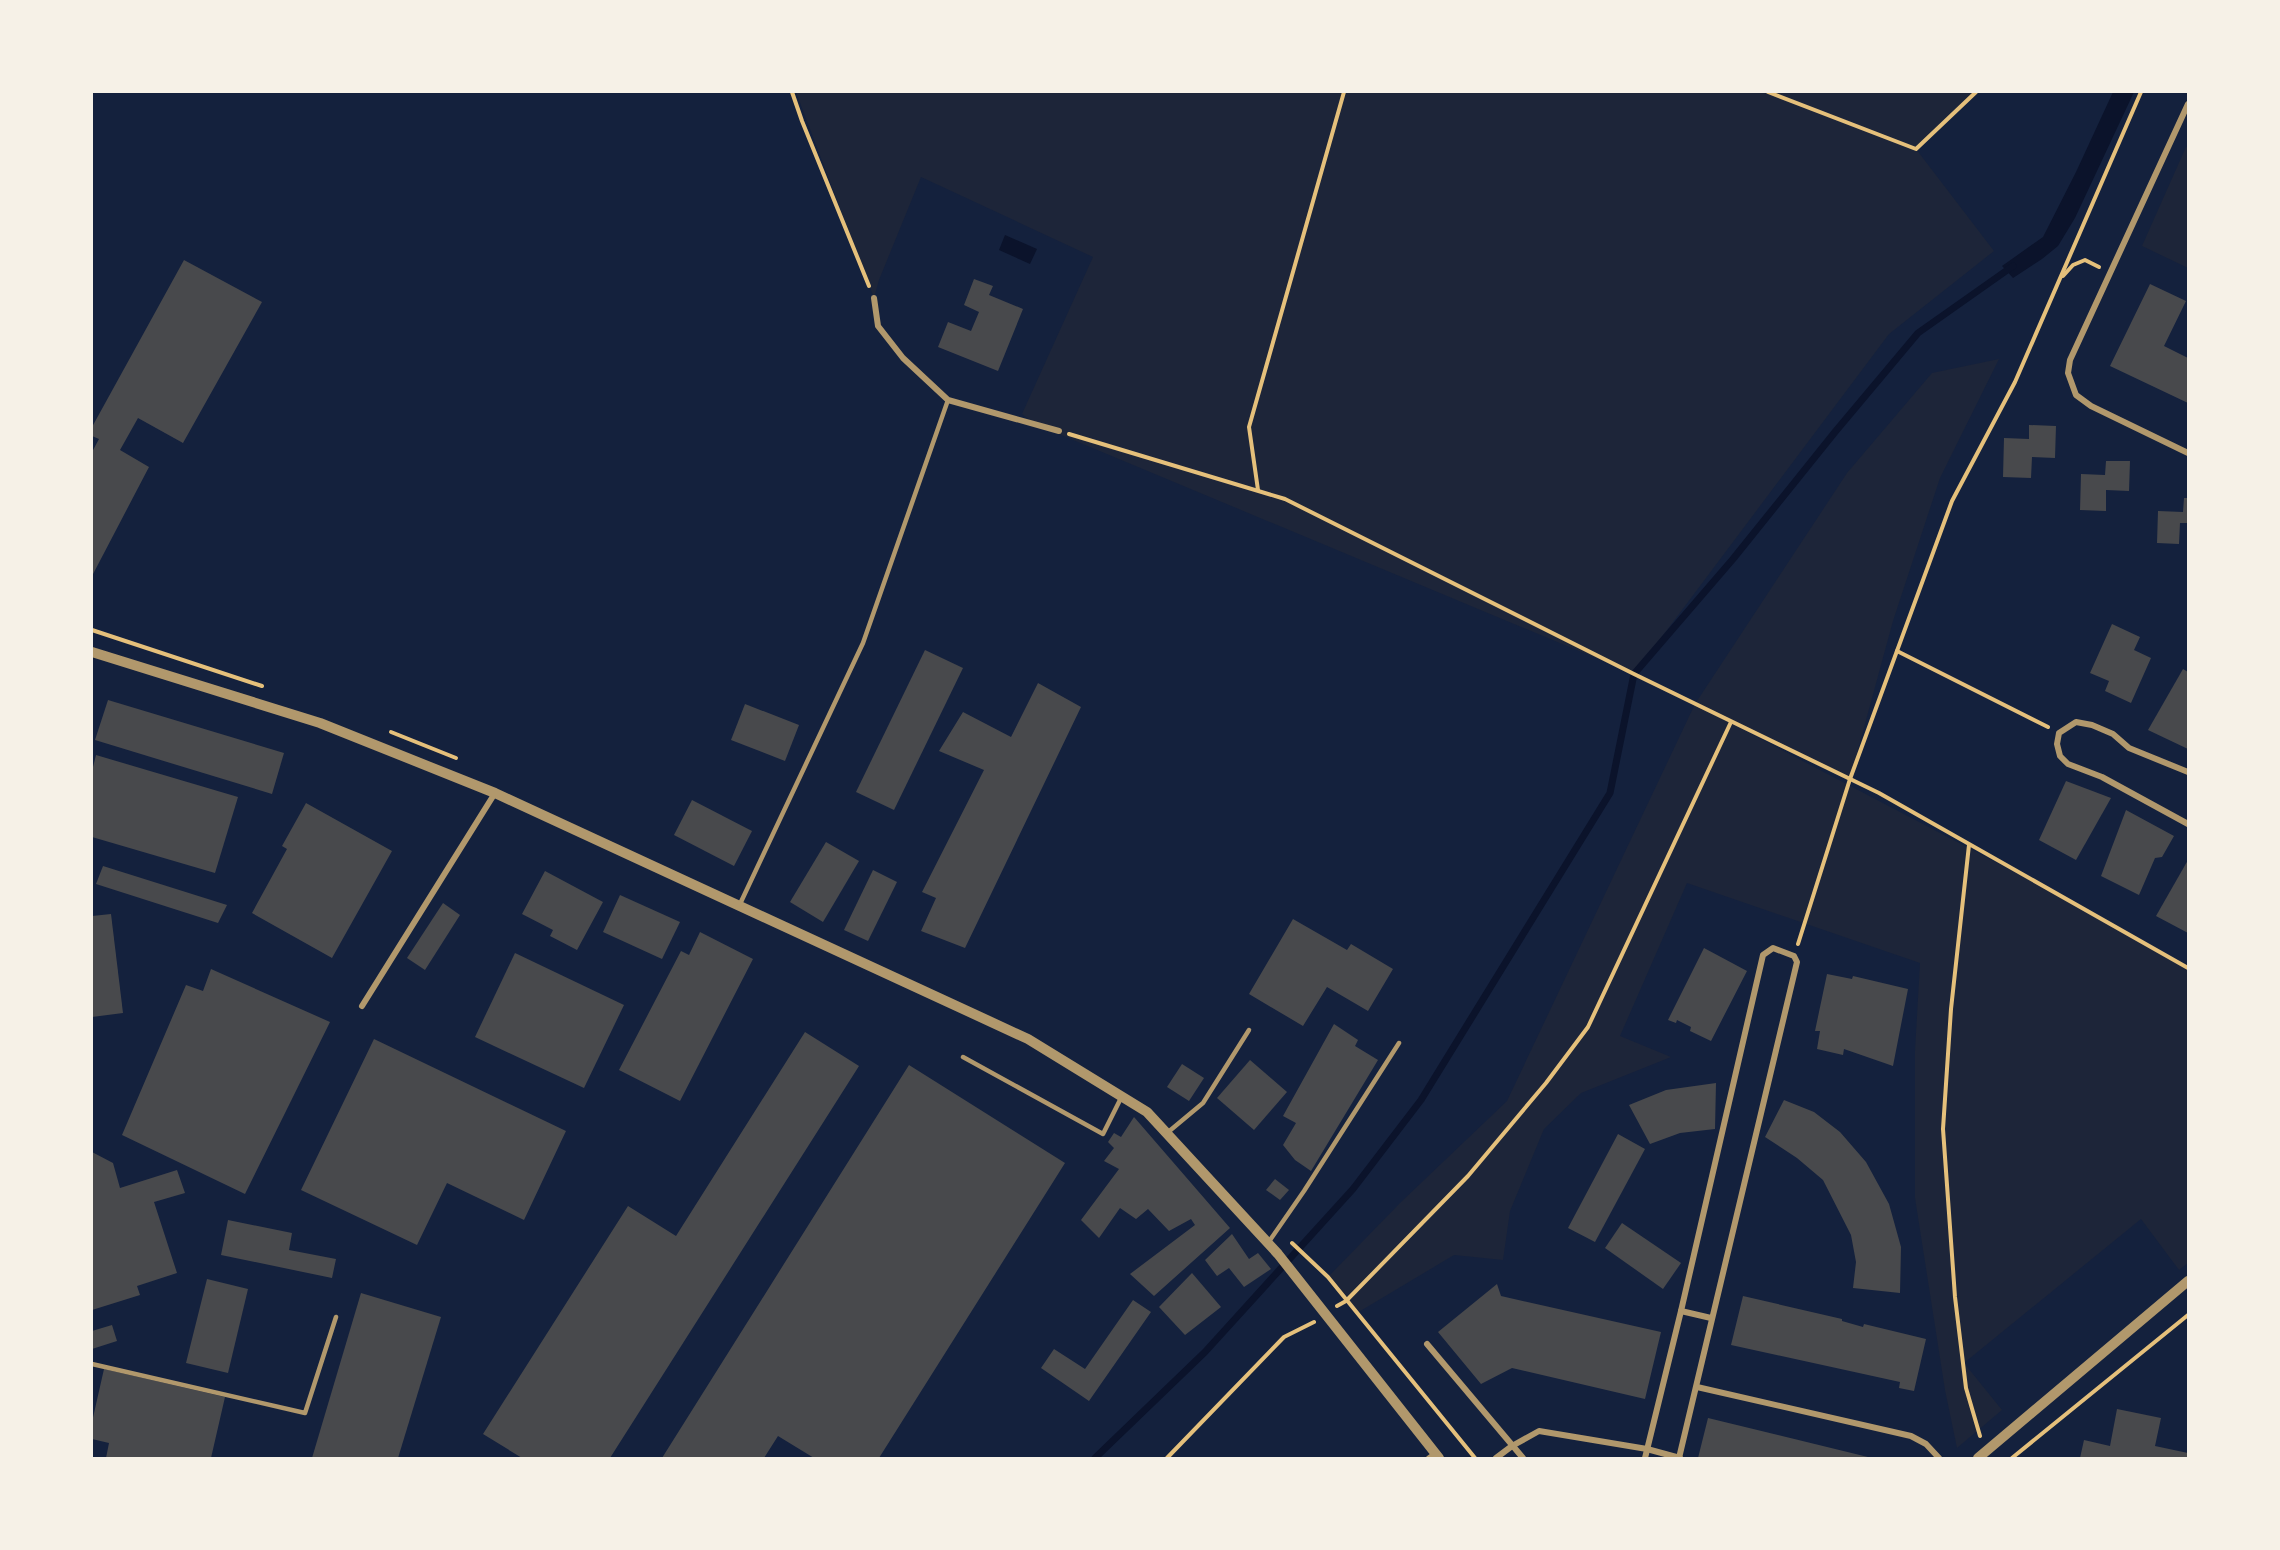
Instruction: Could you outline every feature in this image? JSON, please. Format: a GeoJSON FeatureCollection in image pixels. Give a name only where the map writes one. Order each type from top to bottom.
{"type":"FeatureCollection","features":[{"type":"Feature","properties":{"kind":"street"},"geometry":{"type":"LineString","coordinates":[[2188,104],[2070,360],[2068,373],[2076,395],[2091,406],[2188,453]]}},
{"type":"Feature","properties":{"kind":"street"},"geometry":{"type":"LineString","coordinates":[[874,298],[878,326],[903,358],[948,400],[1059,431]]}},
{"type":"Feature","properties":{"kind":"street"},"geometry":{"type":"LineString","coordinates":[[92,652],[320,723],[495,793],[1028,1039],[1147,1112],[1278,1254],[1434,1457]]}},
{"type":"Feature","properties":{"kind":"street"},"geometry":{"type":"LineString","coordinates":[[2188,772],[2129,748],[2113,734],[2092,725],[2076,722],[2059,733],[2057,744],[2060,756],[2068,764],[2102,777],[2188,824]]}},
{"type":"Feature","properties":{"kind":"street"},"geometry":{"type":"LineString","coordinates":[[362,1006],[495,793]]}},
{"type":"Feature","properties":{"kind":"street"},"geometry":{"type":"LineString","coordinates":[[1496,1458],[1539,1431],[1647,1449],[1679,1458],[1797,962],[1794,956],[1773,948],[1763,955],[1681,1311],[1647,1449],[1645,1458]]}},
{"type":"Feature","properties":{"kind":"street"},"geometry":{"type":"LineString","coordinates":[[1978,1458],[2188,1281]]}},
{"type":"Feature","properties":{"kind":"street"},"geometry":{"type":"LineString","coordinates":[[1681,1311],[1712,1318]]}},
{"type":"Feature","properties":{"kind":"street"},"geometry":{"type":"LineString","coordinates":[[1427,1344],[1523,1458]]}},
{"type":"Feature","properties":{"kind":"street"},"geometry":{"type":"LineString","coordinates":[[1697,1387],[1911,1436],[1926,1444],[1939,1458]]}},
{"type":"Feature","properties":{"kind":"lane"},"geometry":{"type":"LineString","coordinates":[[740,905],[863,643],[948,400]]}},
{"type":"Feature","properties":{"kind":"lane"},"geometry":{"type":"LineString","coordinates":[[1167,1133],[1203,1103],[1249,1030]]}},
{"type":"Feature","properties":{"kind":"lane"},"geometry":{"type":"LineString","coordinates":[[1268,1243],[1399,1043]]}},
{"type":"Feature","properties":{"kind":"lane"},"geometry":{"type":"LineString","coordinates":[[963,1057],[1103,1134],[1122,1096]]}},
{"type":"Feature","properties":{"kind":"lane"},"geometry":{"type":"LineString","coordinates":[[92,1364],[305,1413],[336,1317]]}},
{"type":"Feature","properties":{"kind":"path"},"geometry":{"type":"LineString","coordinates":[[792,92],[874,298]]}},
{"type":"Feature","properties":{"kind":"path"},"geometry":{"type":"LineString","coordinates":[[1258,490],[1249,427],[1344,92]]}},
{"type":"Feature","properties":{"kind":"path"},"geometry":{"type":"LineString","coordinates":[[1768,92],[1916,149],[1976,92]]}},
{"type":"Feature","properties":{"kind":"path"},"geometry":{"type":"LineString","coordinates":[[1794,956],[1850,779],[1952,501],[2015,382],[2141,92]]}},
{"type":"Feature","properties":{"kind":"path"},"geometry":{"type":"LineString","coordinates":[[2059,280],[2073,265],[2085,260],[2110,272]]}},
{"type":"Feature","properties":{"kind":"path"},"geometry":{"type":"LineString","coordinates":[[1059,431],[1285,498],[1731,722],[1879,793],[2188,968]]}},
{"type":"Feature","properties":{"kind":"path"},"geometry":{"type":"LineString","coordinates":[[1897,651],[2059,733]]}},
{"type":"Feature","properties":{"kind":"path"},"geometry":{"type":"LineString","coordinates":[[1167,1458],[1284,1337],[1309,1326],[1346,1301],[1468,1176],[1546,1083],[1588,1027],[1731,722]]}},
{"type":"Feature","properties":{"kind":"path"},"geometry":{"type":"LineString","coordinates":[[1969,845],[1951,1009],[1943,1129],[1955,1297],[1966,1388],[1980,1436]]}},
{"type":"Feature","properties":{"kind":"path"},"geometry":{"type":"LineString","coordinates":[[1289,1240],[1328,1277],[1475,1458]]}},
{"type":"Feature","properties":{"kind":"path"},"geometry":{"type":"LineString","coordinates":[[2012,1458],[2188,1315]]}},
{"type":"Feature","properties":{"kind":"shaded area"},"geometry":{"type":"Polygon","coordinates":[[[796,92],[1979,92],[1916,149],[1994,251],[1889,334],[1634,674],[1035,424],[1022,414],[1093,257],[921,177],[879,280],[874,298],[796,92]]]}},
{"type":"Feature","properties":{"kind":"shaded area"},"geometry":{"type":"Polygon","coordinates":[[[2113,92],[2134,92],[2075,218],[2058,246],[2013,278],[2002,266],[2043,237],[2113,92]]]}},
{"type":"Feature","properties":{"kind":"shaded area"},"geometry":{"type":"Polygon","coordinates":[[[2186,147],[2188,148],[2188,268],[2142,246],[2186,147]]]}},
{"type":"Feature","properties":{"kind":"shaded area"},"geometry":{"type":"Polygon","coordinates":[[[1005,235],[1037,249],[1030,264],[999,250],[1005,235]]]}},
{"type":"Feature","properties":{"kind":"shaded area"},"geometry":{"type":"Polygon","coordinates":[[[1999,359],[1940,478],[1893,621],[1850,779],[1717,716],[2043,887],[2188,968],[2188,1263],[2179,1270],[2141,1219],[1964,1363],[2002,1410],[1957,1448],[1945,1390],[1915,1198],[1915,1051],[1920,963],[1687,883],[1620,1036],[1671,1057],[1581,1093],[1544,1129],[1510,1211],[1503,1260],[1454,1255],[1357,1313],[1328,1277],[1400,1203],[1507,1101],[1695,704],[1847,473],[1932,373],[1999,359]]]}},
{"type":"Feature","properties":{"kind":"building"},"geometry":{"type":"Polygon","coordinates":[[[184,260],[262,302],[183,443],[138,418],[120,450],[149,467],[92,576],[92,452],[99,439],[92,436],[92,427],[184,260]]]}},
{"type":"Feature","properties":{"kind":"building"},"geometry":{"type":"Polygon","coordinates":[[[974,279],[993,286],[989,295],[1023,309],[998,371],[938,347],[948,322],[971,331],[979,312],[964,305],[974,279]]]}},
{"type":"Feature","properties":{"kind":"building"},"geometry":{"type":"Polygon","coordinates":[[[2150,284],[2186,301],[2164,346],[2188,358],[2188,403],[2110,366],[2150,284]]]}},
{"type":"Feature","properties":{"kind":"building"},"geometry":{"type":"Polygon","coordinates":[[[2029,425],[2056,426],[2055,458],[2032,457],[2031,478],[2003,477],[2004,438],[2029,439],[2029,425]]]}},
{"type":"Feature","properties":{"kind":"building"},"geometry":{"type":"Polygon","coordinates":[[[2106,461],[2130,461],[2129,491],[2106,490],[2106,511],[2080,510],[2081,474],[2105,475],[2106,461]]]}},
{"type":"Feature","properties":{"kind":"building"},"geometry":{"type":"Polygon","coordinates":[[[2184,498],[2188,498],[2188,523],[2180,523],[2179,544],[2157,543],[2158,511],[2183,512],[2184,498]]]}},
{"type":"Feature","properties":{"kind":"building"},"geometry":{"type":"Polygon","coordinates":[[[2112,624],[2140,637],[2134,650],[2151,658],[2131,703],[2105,691],[2109,681],[2090,673],[2112,624]]]}},
{"type":"Feature","properties":{"kind":"building"},"geometry":{"type":"Polygon","coordinates":[[[925,650],[963,668],[894,810],[856,792],[925,650]]]}},
{"type":"Feature","properties":{"kind":"building"},"geometry":{"type":"Polygon","coordinates":[[[2183,669],[2188,672],[2188,749],[2148,730],[2183,669]]]}},
{"type":"Feature","properties":{"kind":"building"},"geometry":{"type":"Polygon","coordinates":[[[1038,683],[1081,707],[965,948],[921,931],[936,898],[922,892],[984,770],[939,751],[963,712],[1011,737],[1038,683]]]}},
{"type":"Feature","properties":{"kind":"building"},"geometry":{"type":"Polygon","coordinates":[[[108,700],[284,753],[272,794],[95,740],[108,700]]]}},
{"type":"Feature","properties":{"kind":"building"},"geometry":{"type":"Polygon","coordinates":[[[745,704],[799,725],[785,761],[731,740],[745,704]]]}},
{"type":"Feature","properties":{"kind":"building"},"geometry":{"type":"Polygon","coordinates":[[[96,755],[238,797],[215,873],[92,837],[92,771],[96,755]]]}},
{"type":"Feature","properties":{"kind":"building"},"geometry":{"type":"Polygon","coordinates":[[[2066,781],[2111,798],[2076,860],[2039,840],[2066,781]]]}},
{"type":"Feature","properties":{"kind":"building"},"geometry":{"type":"Polygon","coordinates":[[[692,800],[752,831],[734,866],[674,835],[692,800]]]}},
{"type":"Feature","properties":{"kind":"building"},"geometry":{"type":"Polygon","coordinates":[[[306,803],[392,851],[332,958],[252,913],[287,849],[282,846],[306,803]]]}},
{"type":"Feature","properties":{"kind":"building"},"geometry":{"type":"Polygon","coordinates":[[[2126,810],[2174,836],[2162,857],[2155,858],[2139,895],[2101,876],[2126,810]]]}},
{"type":"Feature","properties":{"kind":"building"},"geometry":{"type":"Polygon","coordinates":[[[826,842],[859,861],[823,922],[790,902],[826,842]]]}},
{"type":"Feature","properties":{"kind":"building"},"geometry":{"type":"Polygon","coordinates":[[[2188,860],[2188,933],[2156,916],[2188,860]]]}},
{"type":"Feature","properties":{"kind":"building"},"geometry":{"type":"Polygon","coordinates":[[[103,866],[227,905],[218,923],[96,884],[103,866]]]}},
{"type":"Feature","properties":{"kind":"building"},"geometry":{"type":"Polygon","coordinates":[[[873,870],[897,882],[868,941],[844,930],[873,870]]]}},
{"type":"Feature","properties":{"kind":"building"},"geometry":{"type":"Polygon","coordinates":[[[545,871],[603,902],[577,950],[550,936],[553,930],[522,914],[545,871]]]}},
{"type":"Feature","properties":{"kind":"building"},"geometry":{"type":"Polygon","coordinates":[[[620,895],[680,922],[662,959],[603,932],[620,895]]]}},
{"type":"Feature","properties":{"kind":"building"},"geometry":{"type":"Polygon","coordinates":[[[443,903],[460,915],[425,970],[407,958],[443,903]]]}},
{"type":"Feature","properties":{"kind":"building"},"geometry":{"type":"Polygon","coordinates":[[[111,914],[123,1013],[92,1017],[92,916],[111,914]]]}},
{"type":"Feature","properties":{"kind":"building"},"geometry":{"type":"Polygon","coordinates":[[[1293,919],[1347,950],[1351,944],[1393,969],[1368,1011],[1327,987],[1303,1026],[1249,994],[1293,919]]]}},
{"type":"Feature","properties":{"kind":"building"},"geometry":{"type":"Polygon","coordinates":[[[700,932],[753,959],[680,1101],[619,1070],[681,951],[689,955],[700,932]]]}},
{"type":"Feature","properties":{"kind":"building"},"geometry":{"type":"Polygon","coordinates":[[[1704,948],[1747,971],[1711,1041],[1690,1031],[1691,1027],[1677,1020],[1676,1023],[1668,1020],[1704,948]]]}},
{"type":"Feature","properties":{"kind":"building"},"geometry":{"type":"Polygon","coordinates":[[[515,953],[624,1005],[584,1088],[475,1037],[515,953]]]}},
{"type":"Feature","properties":{"kind":"building"},"geometry":{"type":"Polygon","coordinates":[[[211,969],[330,1022],[245,1194],[122,1135],[186,985],[203,991],[211,969]]]}},
{"type":"Feature","properties":{"kind":"building"},"geometry":{"type":"Polygon","coordinates":[[[1827,974],[1852,979],[1853,976],[1908,989],[1893,1066],[1844,1049],[1843,1055],[1817,1049],[1820,1031],[1815,1031],[1827,974]]]}},
{"type":"Feature","properties":{"kind":"building"},"geometry":{"type":"Polygon","coordinates":[[[1334,1024],[1358,1040],[1355,1046],[1378,1060],[1311,1171],[1295,1160],[1283,1145],[1296,1123],[1283,1116],[1334,1024]]]}},
{"type":"Feature","properties":{"kind":"building"},"geometry":{"type":"Polygon","coordinates":[[[805,1032],[859,1066],[610,1458],[522,1458],[483,1434],[628,1206],[676,1236],[805,1032]]]}},
{"type":"Feature","properties":{"kind":"building"},"geometry":{"type":"Polygon","coordinates":[[[374,1039],[566,1131],[524,1220],[447,1183],[417,1245],[301,1190],[374,1039]]]}},
{"type":"Feature","properties":{"kind":"building"},"geometry":{"type":"Polygon","coordinates":[[[1250,1060],[1287,1092],[1254,1130],[1217,1098],[1250,1060]]]}},
{"type":"Feature","properties":{"kind":"building"},"geometry":{"type":"Polygon","coordinates":[[[1182,1064],[1204,1078],[1189,1101],[1167,1087],[1182,1064]]]}},
{"type":"Feature","properties":{"kind":"building"},"geometry":{"type":"Polygon","coordinates":[[[909,1065],[1065,1163],[879,1458],[814,1458],[778,1436],[764,1458],[662,1458],[909,1065]]]}},
{"type":"Feature","properties":{"kind":"building"},"geometry":{"type":"Polygon","coordinates":[[[1716,1083],[1715,1129],[1680,1133],[1650,1144],[1629,1105],[1666,1090],[1716,1083]]]}},
{"type":"Feature","properties":{"kind":"building"},"geometry":{"type":"Polygon","coordinates":[[[1784,1100],[1814,1112],[1840,1132],[1866,1162],[1889,1204],[1901,1247],[1900,1293],[1853,1288],[1856,1262],[1851,1235],[1823,1180],[1797,1158],[1765,1137],[1784,1100]]]}},
{"type":"Feature","properties":{"kind":"building"},"geometry":{"type":"Polygon","coordinates":[[[1134,1117],[1230,1228],[1154,1296],[1130,1274],[1195,1225],[1191,1219],[1169,1231],[1148,1209],[1136,1219],[1120,1208],[1099,1238],[1081,1220],[1119,1169],[1104,1161],[1114,1148],[1108,1142],[1114,1133],[1121,1137],[1134,1117]]]}},
{"type":"Feature","properties":{"kind":"building"},"geometry":{"type":"Polygon","coordinates":[[[1618,1134],[1645,1149],[1595,1242],[1568,1228],[1618,1134]]]}},
{"type":"Feature","properties":{"kind":"building"},"geometry":{"type":"Polygon","coordinates":[[[92,1152],[113,1163],[120,1188],[177,1170],[185,1193],[154,1202],[177,1273],[137,1286],[140,1295],[92,1310],[92,1152]]]}},
{"type":"Feature","properties":{"kind":"building"},"geometry":{"type":"Polygon","coordinates":[[[1275,1179],[1289,1190],[1280,1200],[1266,1190],[1275,1179]]]}},
{"type":"Feature","properties":{"kind":"building"},"geometry":{"type":"Polygon","coordinates":[[[228,1220],[292,1233],[289,1250],[336,1259],[332,1278],[221,1255],[228,1220]]]}},
{"type":"Feature","properties":{"kind":"building"},"geometry":{"type":"Polygon","coordinates":[[[1622,1223],[1681,1263],[1663,1289],[1605,1248],[1622,1223]]]}},
{"type":"Feature","properties":{"kind":"building"},"geometry":{"type":"Polygon","coordinates":[[[1232,1234],[1249,1259],[1258,1253],[1271,1269],[1244,1287],[1229,1268],[1217,1276],[1205,1260],[1232,1234]]]}},
{"type":"Feature","properties":{"kind":"building"},"geometry":{"type":"Polygon","coordinates":[[[1192,1273],[1221,1307],[1185,1335],[1159,1307],[1192,1273]]]}},
{"type":"Feature","properties":{"kind":"building"},"geometry":{"type":"Polygon","coordinates":[[[207,1279],[248,1289],[228,1373],[186,1363],[207,1279]]]}},
{"type":"Feature","properties":{"kind":"building"},"geometry":{"type":"Polygon","coordinates":[[[1497,1284],[1501,1296],[1661,1332],[1645,1399],[1512,1368],[1481,1384],[1438,1332],[1497,1284]]]}},
{"type":"Feature","properties":{"kind":"building"},"geometry":{"type":"Polygon","coordinates":[[[361,1293],[441,1317],[398,1458],[312,1458],[361,1293]]]}},
{"type":"Feature","properties":{"kind":"building"},"geometry":{"type":"Polygon","coordinates":[[[1743,1296],[1842,1319],[1842,1321],[1863,1327],[1864,1324],[1926,1339],[1914,1391],[1899,1388],[1900,1382],[1731,1345],[1743,1296]]]}},
{"type":"Feature","properties":{"kind":"building"},"geometry":{"type":"Polygon","coordinates":[[[1133,1300],[1151,1312],[1089,1401],[1041,1368],[1054,1349],[1085,1369],[1133,1300]]]}},
{"type":"Feature","properties":{"kind":"building"},"geometry":{"type":"Polygon","coordinates":[[[112,1325],[117,1341],[92,1349],[92,1331],[112,1325]]]}},
{"type":"Feature","properties":{"kind":"building"},"geometry":{"type":"Polygon","coordinates":[[[104,1369],[225,1397],[211,1458],[106,1458],[109,1443],[92,1439],[92,1422],[104,1369]]]}},
{"type":"Feature","properties":{"kind":"building"},"geometry":{"type":"Polygon","coordinates":[[[2117,1409],[2161,1418],[2155,1446],[2188,1453],[2187,1458],[2080,1458],[2084,1440],[2110,1446],[2117,1409]]]}},
{"type":"Feature","properties":{"kind":"building"},"geometry":{"type":"Polygon","coordinates":[[[1708,1418],[1872,1458],[1698,1458],[1708,1418]]]}},
{"type":"Feature","properties":{"kind":"waterway"},"geometry":{"type":"LineString","coordinates":[[1095,1458],[1205,1352],[1353,1189],[1421,1100],[1610,793],[1634,674],[1733,559],[1918,333],[2013,266]]}}]}
